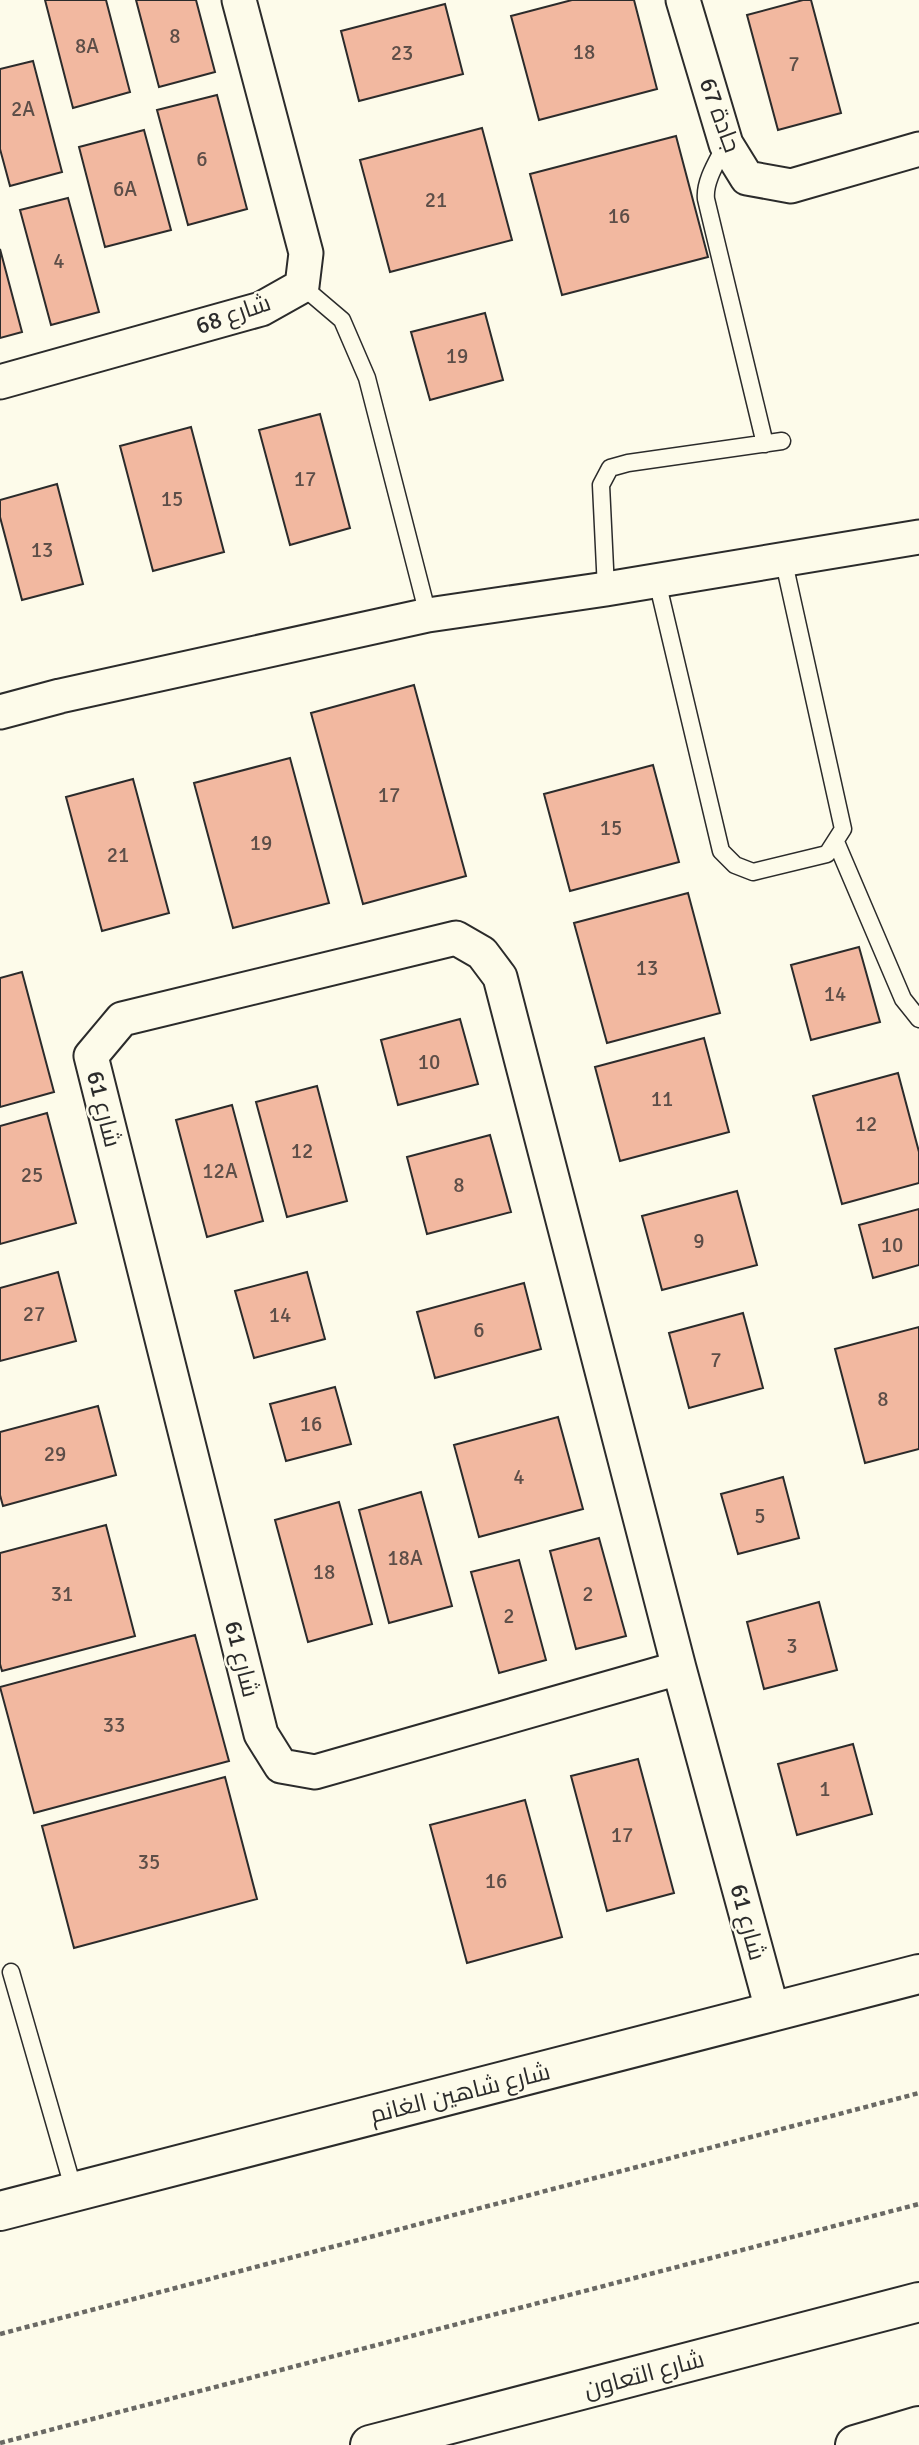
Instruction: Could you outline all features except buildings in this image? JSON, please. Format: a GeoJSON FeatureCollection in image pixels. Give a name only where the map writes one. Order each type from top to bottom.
{"type":"FeatureCollection","features":[{"type":"Feature","properties":{"kind":"street","name":"شارع 68"},"geometry":{"type":"LineString","coordinates":[[0,382],[261,309],[302,286],[306,253],[239,0]]}},
{"type":"Feature","properties":{"kind":"street","name":"جادة 67"},"geometry":{"type":"LineString","coordinates":[[682,0],[726,144],[747,178],[791,186],[919,149]]}},
{"type":"Feature","properties":{"kind":"street"},"geometry":{"type":"LineString","coordinates":[[0,712],[60,696],[428,615],[657,581],[919,537]]}},
{"type":"Feature","properties":{"kind":"street","name":"شارع 61"},"geometry":{"type":"LineString","coordinates":[[679,1668],[315,1772],[281,1766],[261,1734],[91,1056],[122,1019],[456,938],[482,953],[500,978],[679,1668],[773,2013]]}},
{"type":"Feature","properties":{"kind":"street","name":"شارع شاهين الغانم"},"geometry":{"type":"LineString","coordinates":[[0,2211],[919,1974]]}},
{"type":"Feature","properties":{"kind":"street","name":"شارع التعاون"},"geometry":{"type":"LineString","coordinates":[[370,2445],[919,2302]]}},
{"type":"Feature","properties":{"kind":"street"},"geometry":{"type":"LineString","coordinates":[[855,2445],[919,2426]]}},
{"type":"Feature","properties":{"kind":"lane"},"geometry":{"type":"LineString","coordinates":[[726,144],[705,192],[765,444]]}},
{"type":"Feature","properties":{"kind":"lane"},"geometry":{"type":"LineString","coordinates":[[302,286],[342,320],[367,378],[428,615]]}},
{"type":"Feature","properties":{"kind":"lane"},"geometry":{"type":"LineString","coordinates":[[606,589],[601,485],[610,468],[628,463],[782,441]]}},
{"type":"Feature","properties":{"kind":"lane"},"geometry":{"type":"LineString","coordinates":[[657,581],[721,851],[735,865],[753,872],[827,853],[843,829],[783,558]]}},
{"type":"Feature","properties":{"kind":"lane"},"geometry":{"type":"LineString","coordinates":[[836,842],[903,999],[919,1018]]}},
{"type":"Feature","properties":{"kind":"lane"},"geometry":{"type":"LineString","coordinates":[[11,1972],[74,2192]]}},
{"type":"Feature","properties":{"kind":"path"},"geometry":{"type":"LineString","coordinates":[[0,2334],[919,2093]]}},
{"type":"Feature","properties":{"kind":"path"},"geometry":{"type":"LineString","coordinates":[[0,2443],[919,2204]]}}]}
